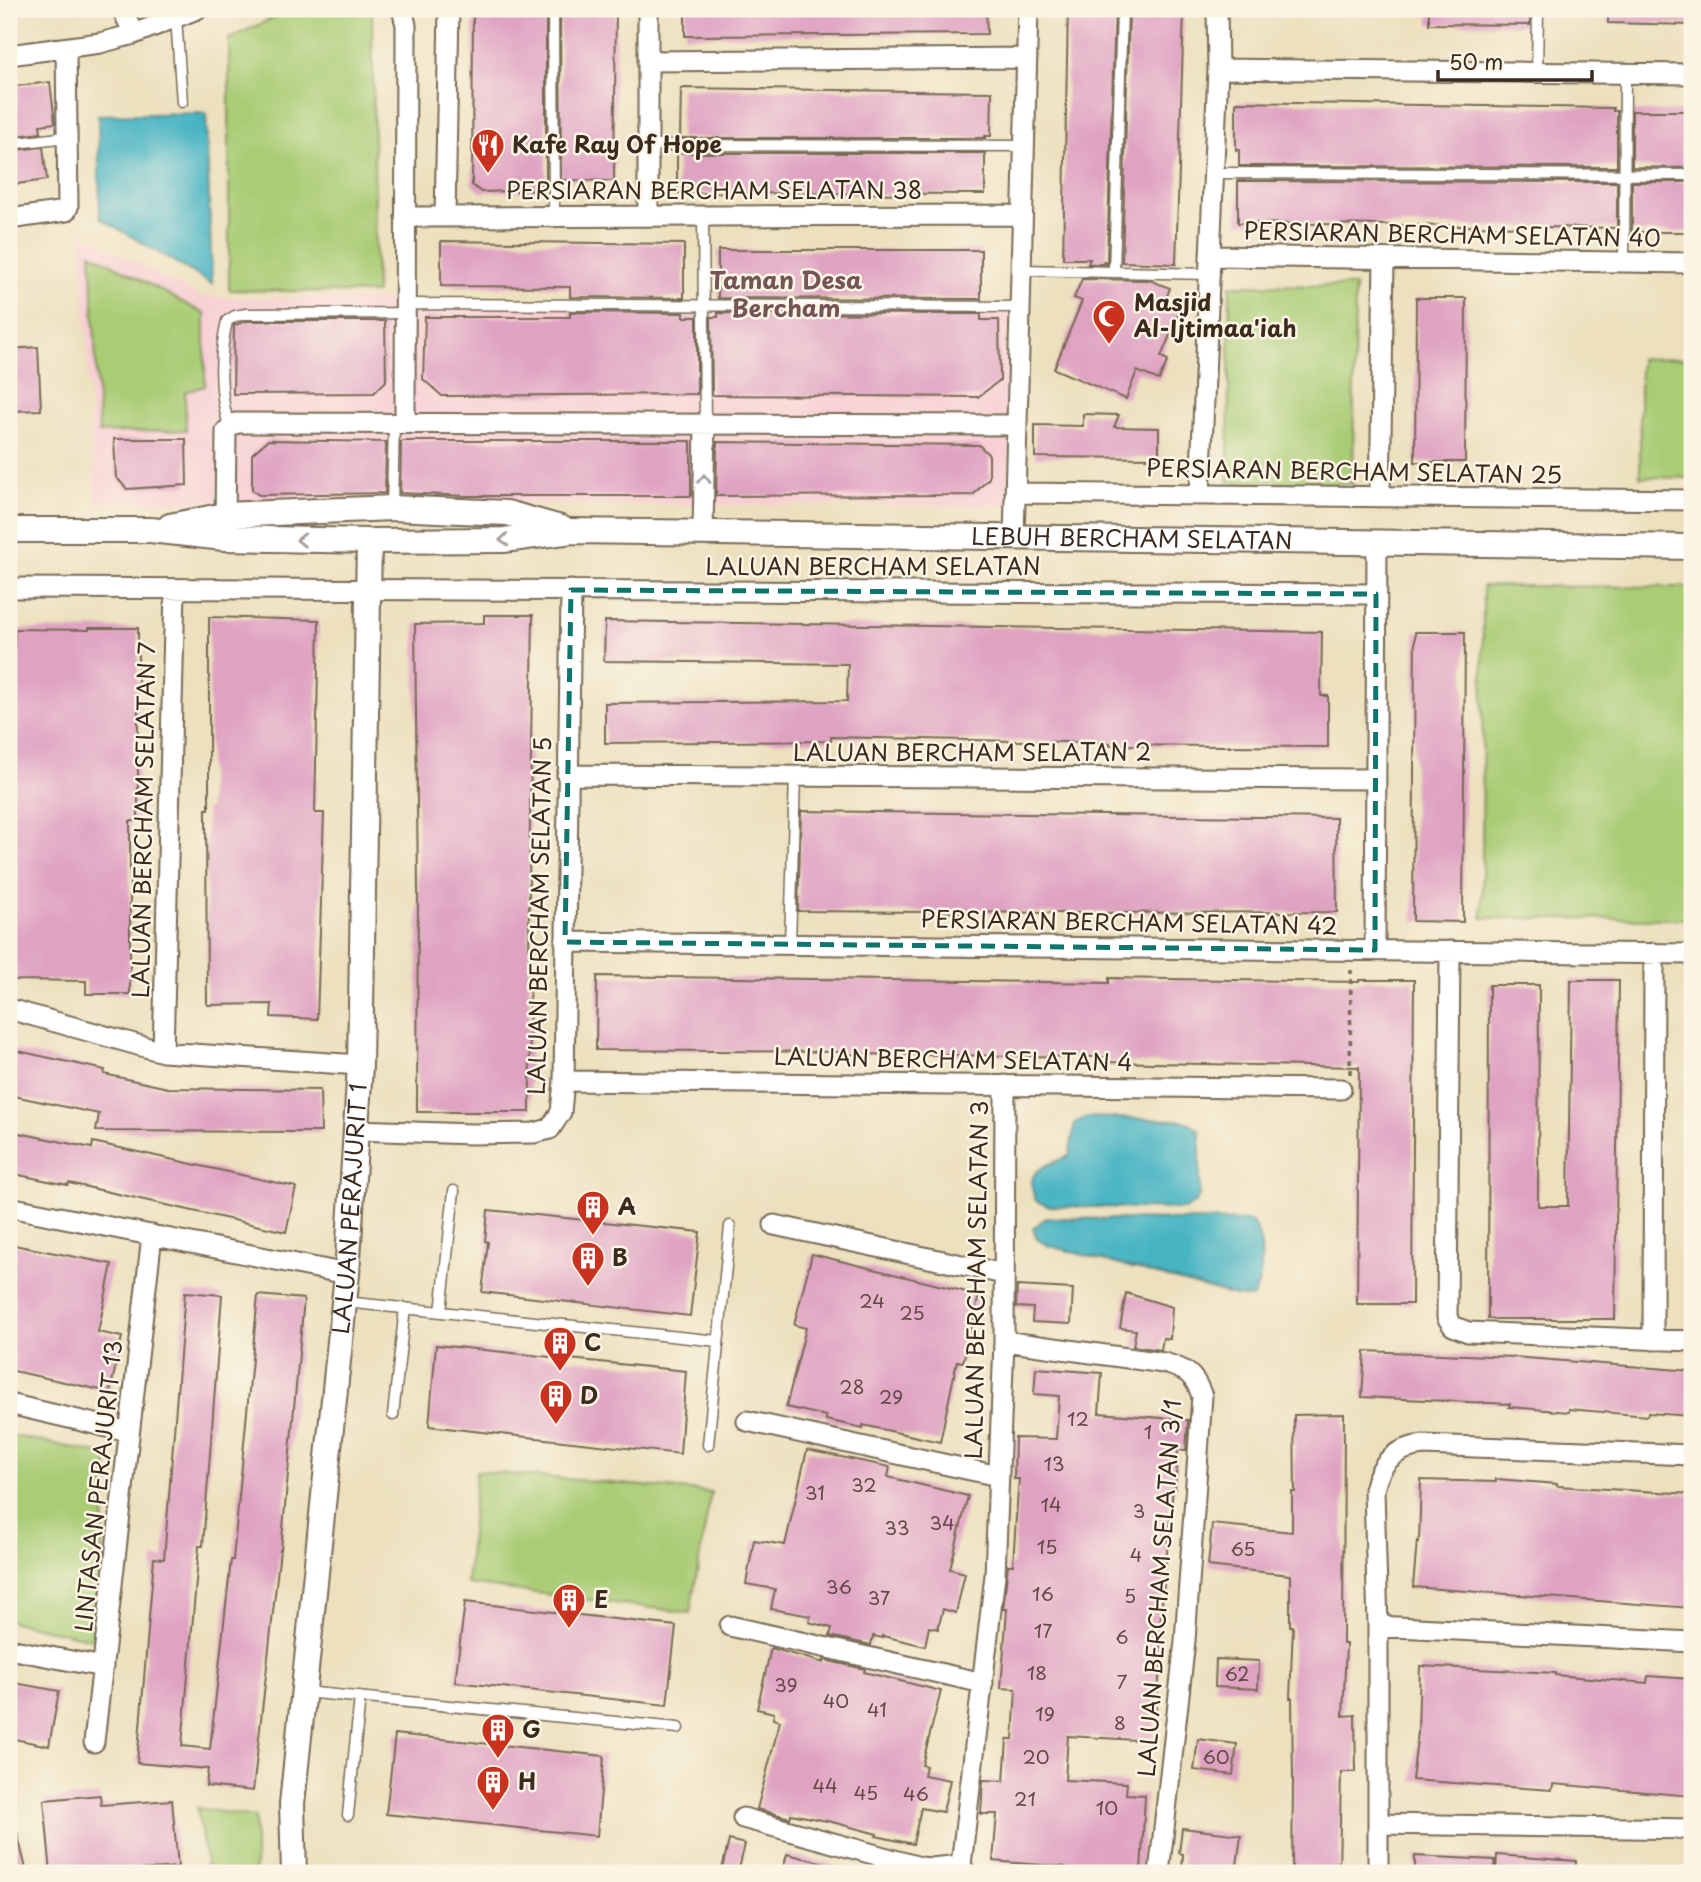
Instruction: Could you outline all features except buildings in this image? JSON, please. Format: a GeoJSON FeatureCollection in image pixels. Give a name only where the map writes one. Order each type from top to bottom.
{"type":"FeatureCollection","features":[{"type":"Feature","properties":{"kind":"street"},"geometry":{"type":"LineString","coordinates":[[122,9],[134,34]]}},
{"type":"Feature","properties":{"kind":"street"},"geometry":{"type":"LineString","coordinates":[[9,55],[100,43],[134,34],[197,9]]}},
{"type":"Feature","properties":{"kind":"street"},"geometry":{"type":"LineString","coordinates":[[399,423],[405,309],[406,25],[402,9]]}},
{"type":"Feature","properties":{"kind":"street"},"geometry":{"type":"LineString","coordinates":[[445,217],[449,9]]}},
{"type":"Feature","properties":{"kind":"street"},"geometry":{"type":"LineString","coordinates":[[648,9],[648,216]]}},
{"type":"Feature","properties":{"kind":"street"},"geometry":{"type":"LineString","coordinates":[[1014,537],[1028,9]]}},
{"type":"Feature","properties":{"kind":"street"},"geometry":{"type":"LineString","coordinates":[[1200,495],[1218,69],[1217,9]]}},
{"type":"Feature","properties":{"kind":"street"},"geometry":{"type":"LineString","coordinates":[[9,219],[66,211],[65,48]]}},
{"type":"Feature","properties":{"kind":"street"},"geometry":{"type":"LineString","coordinates":[[648,61],[1027,58]]}},
{"type":"Feature","properties":{"kind":"street"},"geometry":{"type":"LineString","coordinates":[[1218,69],[1692,74]]}},
{"type":"Feature","properties":{"kind":"street","name":"PERSIARAN BERCHAM SELATAN 38"},"geometry":{"type":"LineString","coordinates":[[405,217],[1022,215]]}},
{"type":"Feature","properties":{"kind":"street"},"geometry":{"type":"LineString","coordinates":[[1380,497],[1384,259]]}},
{"type":"Feature","properties":{"kind":"street","name":"PERSIARAN BERCHAM SELATAN 40"},"geometry":{"type":"LineString","coordinates":[[1210,265],[1384,259],[1692,263]]}},
{"type":"Feature","properties":{"kind":"street"},"geometry":{"type":"LineString","coordinates":[[225,526],[226,431],[235,423],[1017,425]]}},
{"type":"Feature","properties":{"kind":"street"},"geometry":{"type":"LineString","coordinates":[[703,533],[705,424]]}},
{"type":"Feature","properties":{"kind":"street","name":"PERSIARAN BERCHAM SELATAN 25"},"geometry":{"type":"LineString","coordinates":[[1015,493],[1692,500]]}},
{"type":"Feature","properties":{"kind":"street"},"geometry":{"type":"LineString","coordinates":[[225,526],[275,512],[392,508],[507,513],[572,531]]}},
{"type":"Feature","properties":{"kind":"street"},"geometry":{"type":"LineString","coordinates":[[275,512],[303,521],[352,525],[362,531],[369,541]]}},
{"type":"Feature","properties":{"kind":"street"},"geometry":{"type":"LineString","coordinates":[[369,541],[380,531],[398,523],[475,522],[507,513]]}},
{"type":"Feature","properties":{"kind":"street"},"geometry":{"type":"LineString","coordinates":[[9,530],[150,530],[225,526],[369,541],[504,540],[572,531]]}},
{"type":"Feature","properties":{"kind":"street","name":"LEBUH BERCHAM SELATAN"},"geometry":{"type":"LineString","coordinates":[[572,531],[1692,547]]}},
{"type":"Feature","properties":{"kind":"street","name":"LALUAN PERAJURIT 1"},"geometry":{"type":"LineString","coordinates":[[294,1873],[292,1804],[345,1302],[360,1065],[369,541]]}},
{"type":"Feature","properties":{"kind":"street"},"geometry":{"type":"LineString","coordinates":[[1375,950],[1377,543]]}},
{"type":"Feature","properties":{"kind":"street","name":"LALUAN BERCHAM SELATAN"},"geometry":{"type":"LineString","coordinates":[[9,588],[1376,594]]}},
{"type":"Feature","properties":{"kind":"street","name":"LALUAN BERCHAM SELATAN 7"},"geometry":{"type":"LineString","coordinates":[[163,1052],[174,589]]}},
{"type":"Feature","properties":{"kind":"street","name":"LALUAN BERCHAM SELATAN 5"},"geometry":{"type":"LineString","coordinates":[[356,1130],[534,1133],[550,1129],[561,1112],[564,1081],[571,590]]}},
{"type":"Feature","properties":{"kind":"street","name":"LALUAN BERCHAM SELATAN 2"},"geometry":{"type":"LineString","coordinates":[[567,775],[1376,779]]}},
{"type":"Feature","properties":{"kind":"street","name":"PERSIARAN BERCHAM SELATAN 42"},"geometry":{"type":"LineString","coordinates":[[565,942],[1692,954]]}},
{"type":"Feature","properties":{"kind":"street"},"geometry":{"type":"LineString","coordinates":[[1450,951],[1447,1317],[1453,1326],[1468,1332],[1692,1342]]}},
{"type":"Feature","properties":{"kind":"street"},"geometry":{"type":"LineString","coordinates":[[1653,1340],[1654,953]]}},
{"type":"Feature","properties":{"kind":"street"},"geometry":{"type":"LineString","coordinates":[[9,1009],[163,1052],[360,1065]]}},
{"type":"Feature","properties":{"kind":"street","name":"LALUAN BERCHAM SELATAN 4"},"geometry":{"type":"LineString","coordinates":[[564,1081],[1340,1089]]}},
{"type":"Feature","properties":{"kind":"street","name":"LALUAN BERCHAM SELATAN 3"},"geometry":{"type":"LineString","coordinates":[[964,1869],[995,1575],[1004,1341],[1005,1085]]}},
{"type":"Feature","properties":{"kind":"street"},"geometry":{"type":"LineString","coordinates":[[9,1207],[347,1274]]}},
{"type":"Feature","properties":{"kind":"street"},"geometry":{"type":"LineString","coordinates":[[774,1225],[1004,1274]]}},
{"type":"Feature","properties":{"kind":"street","name":"LINTASAN PERAJURIT 13"},"geometry":{"type":"LineString","coordinates":[[94,1742],[152,1235]]}},
{"type":"Feature","properties":{"kind":"street","name":"LALUAN BERCHAM SELATAN 3/1"},"geometry":{"type":"LineString","coordinates":[[1004,1341],[1164,1363],[1183,1368],[1197,1382],[1202,1396],[1185,1641],[1159,1873]]}},
{"type":"Feature","properties":{"kind":"street"},"geometry":{"type":"LineString","coordinates":[[9,1404],[129,1432]]}},
{"type":"Feature","properties":{"kind":"street","name":"LALUAN BERCHAM SELATAN 3"},"geometry":{"type":"LineString","coordinates":[[747,1422],[998,1476]]}},
{"type":"Feature","properties":{"kind":"street"},"geometry":{"type":"LineString","coordinates":[[1378,1873],[1378,1626],[1374,1490],[1384,1463],[1395,1452],[1408,1446],[1423,1445],[1692,1455]]}},
{"type":"Feature","properties":{"kind":"street"},"geometry":{"type":"LineString","coordinates":[[730,1626],[983,1683]]}},
{"type":"Feature","properties":{"kind":"street"},"geometry":{"type":"LineString","coordinates":[[1378,1626],[1692,1642]]}},
{"type":"Feature","properties":{"kind":"street"},"geometry":{"type":"LineString","coordinates":[[9,1649],[103,1667]]}},
{"type":"Feature","properties":{"kind":"street"},"geometry":{"type":"LineString","coordinates":[[743,1818],[920,1867],[964,1869]]}},
{"type":"Feature","properties":{"kind":"street"},"geometry":{"type":"LineString","coordinates":[[1378,1824],[1692,1829]]}},
{"type":"Feature","properties":{"kind":"lane"},"geometry":{"type":"LineString","coordinates":[[553,9],[554,216]]}},
{"type":"Feature","properties":{"kind":"lane"},"geometry":{"type":"LineString","coordinates":[[1114,272],[1122,9]]}},
{"type":"Feature","properties":{"kind":"lane"},"geometry":{"type":"LineString","coordinates":[[1537,74],[1538,9]]}},
{"type":"Feature","properties":{"kind":"lane"},"geometry":{"type":"LineString","coordinates":[[176,17],[182,102]]}},
{"type":"Feature","properties":{"kind":"lane"},"geometry":{"type":"LineString","coordinates":[[1623,262],[1625,75]]}},
{"type":"Feature","properties":{"kind":"lane"},"geometry":{"type":"LineString","coordinates":[[9,144],[67,137]]}},
{"type":"Feature","properties":{"kind":"lane"},"geometry":{"type":"LineString","coordinates":[[648,145],[1024,146]]}},
{"type":"Feature","properties":{"kind":"lane"},"geometry":{"type":"LineString","coordinates":[[1214,173],[1692,175]]}},
{"type":"Feature","properties":{"kind":"lane"},"geometry":{"type":"LineString","coordinates":[[703,216],[705,424]]}},
{"type":"Feature","properties":{"kind":"lane"},"geometry":{"type":"LineString","coordinates":[[1021,270],[1114,272],[1210,265]]}},
{"type":"Feature","properties":{"kind":"lane"},"geometry":{"type":"LineString","coordinates":[[229,426],[222,405],[223,339],[227,321],[246,314],[704,305],[1020,307]]}},
{"type":"Feature","properties":{"kind":"lane"},"geometry":{"type":"LineString","coordinates":[[392,508],[399,423]]}},
{"type":"Feature","properties":{"kind":"lane"},"geometry":{"type":"LineString","coordinates":[[790,944],[795,777]]}},
{"type":"Feature","properties":{"kind":"lane"},"geometry":{"type":"LineString","coordinates":[[441,1312],[454,1191]]}},
{"type":"Feature","properties":{"kind":"lane"},"geometry":{"type":"LineString","coordinates":[[708,1445],[730,1226]]}},
{"type":"Feature","properties":{"kind":"lane"},"geometry":{"type":"LineString","coordinates":[[345,1302],[718,1341]]}},
{"type":"Feature","properties":{"kind":"lane"},"geometry":{"type":"LineString","coordinates":[[393,1415],[405,1308]]}},
{"type":"Feature","properties":{"kind":"lane"},"geometry":{"type":"LineString","coordinates":[[303,1692],[678,1728]]}},
{"type":"Feature","properties":{"kind":"lane"},"geometry":{"type":"LineString","coordinates":[[348,1815],[360,1697]]}},
{"type":"Feature","properties":{"kind":"path"},"geometry":{"type":"LineString","coordinates":[[1340,1089],[1349,1086],[1350,1082],[1352,950]]}},
{"type":"Feature","properties":{"kind":"highlighted area"},"geometry":{"type":"Polygon","coordinates":[[[571,590],[1376,594],[1375,950],[565,942],[571,590]]]}},
{"type":"Feature","properties":{"kind":"shaded area"},"geometry":{"type":"Polygon","coordinates":[[[81,233],[201,297],[1014,309],[1011,506],[95,502],[81,233]]]}},
{"type":"Feature","properties":{"kind":"green space"},"geometry":{"type":"Polygon","coordinates":[[[291,9],[372,9],[376,293],[229,290],[229,39],[291,9]]]}},
{"type":"Feature","properties":{"kind":"green space"},"geometry":{"type":"Polygon","coordinates":[[[91,253],[205,314],[205,386],[185,392],[186,430],[99,433],[91,253]]]}},
{"type":"Feature","properties":{"kind":"green space"},"geometry":{"type":"Polygon","coordinates":[[[1230,285],[1355,286],[1353,484],[1228,482],[1230,285]]]}},
{"type":"Feature","properties":{"kind":"green space"},"geometry":{"type":"Polygon","coordinates":[[[1692,358],[1692,478],[1640,477],[1640,359],[1692,358]]]}},
{"type":"Feature","properties":{"kind":"green space"},"geometry":{"type":"Polygon","coordinates":[[[1483,586],[1692,587],[1692,919],[1482,918],[1483,586]]]}},
{"type":"Feature","properties":{"kind":"green space"},"geometry":{"type":"Polygon","coordinates":[[[9,1435],[108,1455],[97,1640],[9,1621],[9,1435]]]}},
{"type":"Feature","properties":{"kind":"green space"},"geometry":{"type":"Polygon","coordinates":[[[476,1471],[711,1492],[690,1613],[467,1584],[476,1471]]]}},
{"type":"Feature","properties":{"kind":"green space"},"geometry":{"type":"Polygon","coordinates":[[[197,1808],[255,1817],[255,1873],[208,1873],[197,1808]]]}},
{"type":"Feature","properties":{"kind":"water"},"geometry":{"type":"Polygon","coordinates":[[[206,113],[212,284],[100,218],[98,115],[206,113]]]}},
{"type":"Feature","properties":{"kind":"water"},"geometry":{"type":"Polygon","coordinates":[[[1087,1117],[1177,1120],[1190,1123],[1200,1130],[1200,1193],[1196,1202],[1185,1209],[1048,1206],[1036,1201],[1032,1190],[1034,1175],[1045,1166],[1069,1156],[1075,1123],[1087,1117]]]}},
{"type":"Feature","properties":{"kind":"water"},"geometry":{"type":"Polygon","coordinates":[[[1046,1218],[1251,1221],[1259,1238],[1262,1259],[1256,1290],[1252,1298],[1235,1296],[1047,1245],[1037,1239],[1033,1228],[1046,1218]]]}},
{"type":"Feature","properties":{"kind":"place","name":"Kafe Ray Of Hope"},"geometry":{"type":"Point","coordinates":[488,175]}},
{"type":"Feature","properties":{"kind":"place","name":"Masjid Al-Ijtimaa'iah"},"geometry":{"type":"Point","coordinates":[1109,346]}},
{"type":"Feature","properties":{"kind":"place","name":"A"},"geometry":{"type":"Point","coordinates":[593,1237]}},
{"type":"Feature","properties":{"kind":"place","name":"B"},"geometry":{"type":"Point","coordinates":[588,1288]}},
{"type":"Feature","properties":{"kind":"place","name":"C"},"geometry":{"type":"Point","coordinates":[560,1373]}},
{"type":"Feature","properties":{"kind":"place","name":"D"},"geometry":{"type":"Point","coordinates":[556,1426]}},
{"type":"Feature","properties":{"kind":"place","name":"E"},"geometry":{"type":"Point","coordinates":[569,1630]}},
{"type":"Feature","properties":{"kind":"place","name":"G"},"geometry":{"type":"Point","coordinates":[498,1760]}},
{"type":"Feature","properties":{"kind":"place","name":"H"},"geometry":{"type":"Point","coordinates":[493,1812]}},
{"type":"Feature","properties":{"kind":"district","name":"Taman Desa Bercham"},"geometry":{"type":"Point","coordinates":[786,295]}}]}
